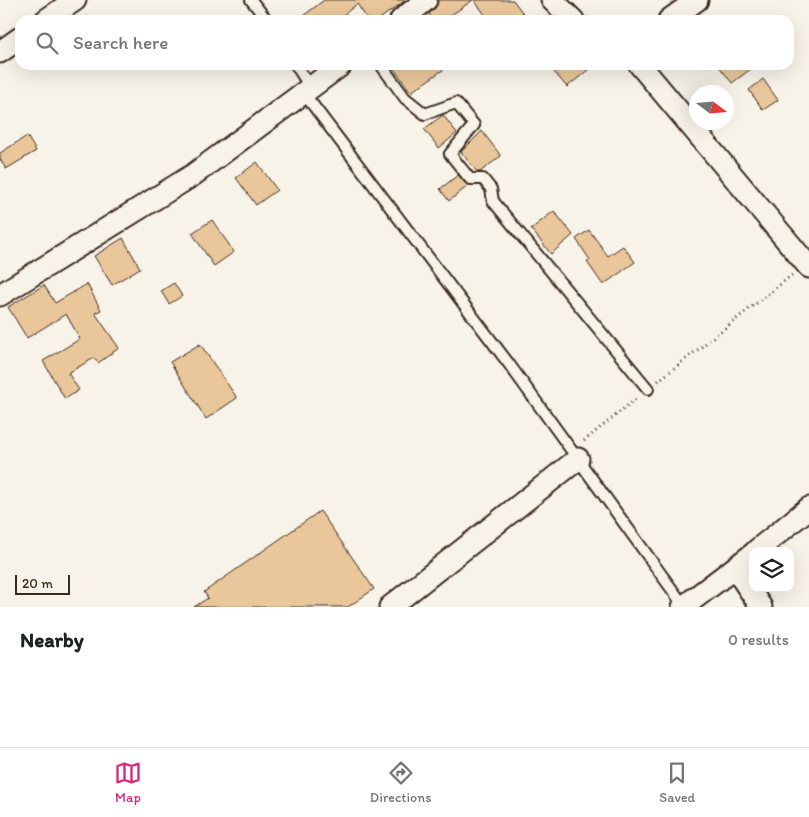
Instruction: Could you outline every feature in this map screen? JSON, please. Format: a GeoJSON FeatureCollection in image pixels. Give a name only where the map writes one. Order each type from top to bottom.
{"type":"FeatureCollection","features":[{"type":"Feature","properties":{"kind":"street"},"geometry":{"type":"LineString","coordinates":[[53,15],[75,0]]}},
{"type":"Feature","properties":{"kind":"street"},"geometry":{"type":"LineString","coordinates":[[407,15],[426,0]]}},
{"type":"Feature","properties":{"kind":"street"},"geometry":{"type":"LineString","coordinates":[[552,0],[568,15]]}},
{"type":"Feature","properties":{"kind":"street"},"geometry":{"type":"LineString","coordinates":[[676,15],[697,0]]}},
{"type":"Feature","properties":{"kind":"street"},"geometry":{"type":"LineString","coordinates":[[0,52],[15,42]]}},
{"type":"Feature","properties":{"kind":"street"},"geometry":{"type":"LineString","coordinates":[[0,295],[193,175],[334,70]]}},
{"type":"Feature","properties":{"kind":"street"},"geometry":{"type":"LineString","coordinates":[[644,70],[808,265]]}},
{"type":"Feature","properties":{"kind":"street"},"geometry":{"type":"LineString","coordinates":[[390,607],[575,455]]}},
{"type":"Feature","properties":{"kind":"street"},"geometry":{"type":"LineString","coordinates":[[761,547],[809,508]]}},
{"type":"Feature","properties":{"kind":"street"},"geometry":{"type":"LineString","coordinates":[[683,607],[749,557]]}},
{"type":"Feature","properties":{"kind":"street"},"geometry":{"type":"LineString","coordinates":[[735,568],[761,607]]}},
{"type":"Feature","properties":{"kind":"lane"},"geometry":{"type":"LineString","coordinates":[[251,0],[262,15]]}},
{"type":"Feature","properties":{"kind":"lane"},"geometry":{"type":"LineString","coordinates":[[298,70],[306,90],[510,364],[683,607]]}},
{"type":"Feature","properties":{"kind":"lane"},"geometry":{"type":"LineString","coordinates":[[384,70],[404,98],[425,114],[456,103],[474,125],[450,154],[470,179],[483,179],[491,189],[493,201],[648,389]]}},
{"type":"Feature","properties":{"kind":"path"},"geometry":{"type":"LineString","coordinates":[[575,455],[648,389],[808,265]]}},
{"type":"Feature","properties":{"kind":"building"},"geometry":{"type":"Polygon","coordinates":[[[324,0],[406,0],[385,15],[365,15],[357,4],[343,15],[304,15],[324,0]]]}},
{"type":"Feature","properties":{"kind":"building"},"geometry":{"type":"Polygon","coordinates":[[[438,0],[473,0],[451,15],[430,15],[437,5],[438,0]]]}},
{"type":"Feature","properties":{"kind":"building"},"geometry":{"type":"Polygon","coordinates":[[[474,0],[513,0],[524,15],[485,15],[474,0]]]}},
{"type":"Feature","properties":{"kind":"building"},"geometry":{"type":"Polygon","coordinates":[[[395,70],[443,70],[411,92],[395,70]]]}},
{"type":"Feature","properties":{"kind":"building"},"geometry":{"type":"Polygon","coordinates":[[[552,70],[588,70],[567,87],[552,70]]]}},
{"type":"Feature","properties":{"kind":"building"},"geometry":{"type":"Polygon","coordinates":[[[722,70],[749,70],[732,83],[722,70]]]}},
{"type":"Feature","properties":{"kind":"building"},"geometry":{"type":"Polygon","coordinates":[[[763,79],[778,100],[763,110],[749,90],[763,79]]]}},
{"type":"Feature","properties":{"kind":"building"},"geometry":{"type":"Polygon","coordinates":[[[443,115],[457,133],[439,148],[424,129],[443,115]]]}},
{"type":"Feature","properties":{"kind":"building"},"geometry":{"type":"Polygon","coordinates":[[[482,131],[501,156],[480,172],[477,172],[461,152],[482,131]]]}},
{"type":"Feature","properties":{"kind":"building"},"geometry":{"type":"Polygon","coordinates":[[[27,136],[36,151],[6,169],[0,159],[0,153],[27,136]]]}},
{"type":"Feature","properties":{"kind":"building"},"geometry":{"type":"Polygon","coordinates":[[[257,162],[277,190],[256,205],[236,178],[257,162]]]}},
{"type":"Feature","properties":{"kind":"building"},"geometry":{"type":"Polygon","coordinates":[[[458,175],[468,186],[449,201],[440,189],[458,175]]]}},
{"type":"Feature","properties":{"kind":"building"},"geometry":{"type":"Polygon","coordinates":[[[554,211],[573,235],[551,254],[531,229],[554,211]]]}},
{"type":"Feature","properties":{"kind":"building"},"geometry":{"type":"Polygon","coordinates":[[[212,220],[234,252],[214,266],[192,233],[212,220]]]}},
{"type":"Feature","properties":{"kind":"building"},"geometry":{"type":"Polygon","coordinates":[[[589,230],[608,256],[623,246],[635,262],[603,285],[587,262],[590,260],[576,239],[589,230]]]}},
{"type":"Feature","properties":{"kind":"building"},"geometry":{"type":"Polygon","coordinates":[[[123,238],[140,268],[112,285],[94,256],[123,238]]]}},
{"type":"Feature","properties":{"kind":"building"},"geometry":{"type":"Polygon","coordinates":[[[174,283],[182,296],[169,304],[161,291],[174,283]]]}},
{"type":"Feature","properties":{"kind":"building"},"geometry":{"type":"Polygon","coordinates":[[[87,284],[101,310],[95,313],[119,348],[98,363],[94,358],[68,373],[79,390],[65,399],[43,361],[80,339],[66,314],[27,338],[8,307],[44,285],[55,303],[87,284]]]}},
{"type":"Feature","properties":{"kind":"building"},"geometry":{"type":"Polygon","coordinates":[[[200,344],[237,398],[206,419],[170,362],[200,344]]]}},
{"type":"Feature","properties":{"kind":"building"},"geometry":{"type":"Polygon","coordinates":[[[320,511],[374,589],[348,607],[194,607],[208,598],[204,592],[320,511]]]}}]}
